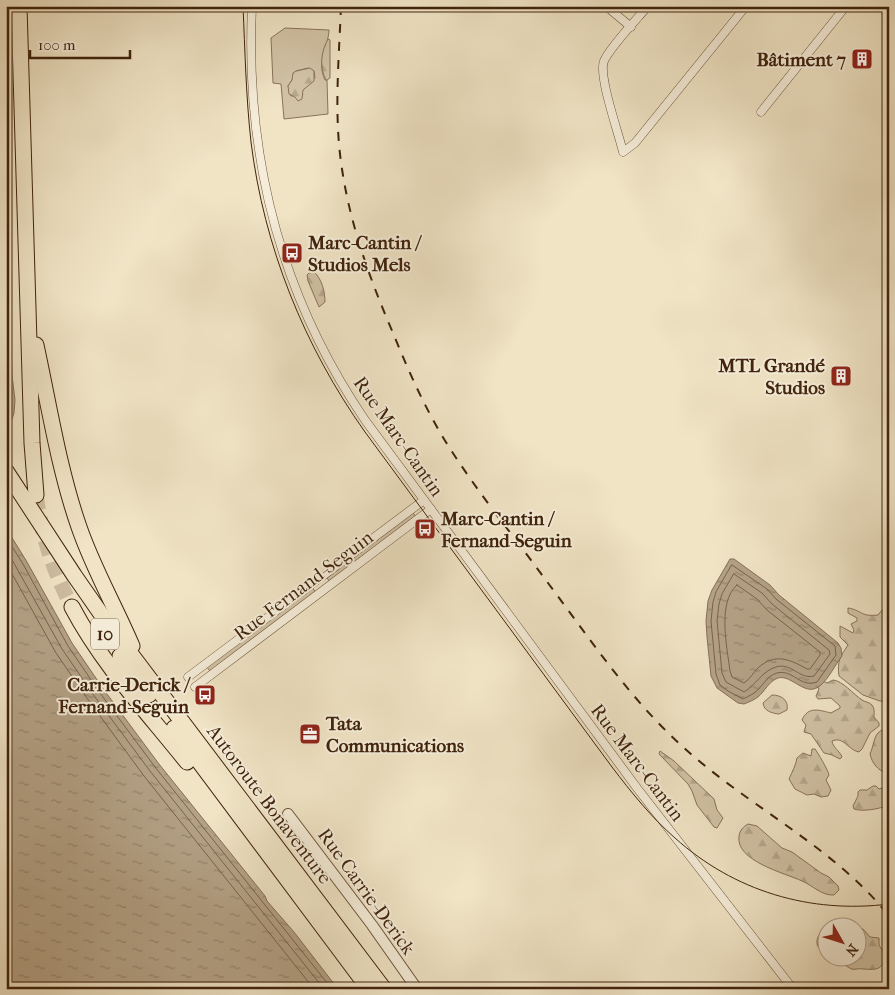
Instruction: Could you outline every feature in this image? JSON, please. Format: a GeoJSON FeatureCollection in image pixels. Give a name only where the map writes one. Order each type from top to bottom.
{"type":"FeatureCollection","features":[{"type":"Feature","properties":{"kind":"highway"},"geometry":{"type":"LineString","coordinates":[[19,6],[32,443],[36,495]]}},
{"type":"Feature","properties":{"kind":"highway"},"geometry":{"type":"LineString","coordinates":[[29,309],[76,519],[93,563],[118,613],[140,666]]}},
{"type":"Feature","properties":{"kind":"highway","name":"Autoroute Bonaventure"},"geometry":{"type":"LineString","coordinates":[[7,478],[140,666],[384,989]]}},
{"type":"Feature","properties":{"kind":"highway","name":"Autoroute Bonaventure"},"geometry":{"type":"LineString","coordinates":[[7,478],[90,615],[247,828],[369,989]]}},
{"type":"Feature","properties":{"kind":"highway"},"geometry":{"type":"LineString","coordinates":[[72,607],[103,656],[202,781],[247,828]]}},
{"type":"Feature","properties":{"kind":"street","name":"Rue Marc-Cantin"},"geometry":{"type":"LineString","coordinates":[[252,6],[251,84],[256,133],[270,208],[288,271],[312,329],[338,378],[365,420],[637,788],[793,989]]}},
{"type":"Feature","properties":{"kind":"street"},"geometry":{"type":"LineString","coordinates":[[606,6],[631,27]]}},
{"type":"Feature","properties":{"kind":"street"},"geometry":{"type":"LineString","coordinates":[[648,6],[608,54],[603,66],[605,82],[623,152],[635,143],[746,6]]}},
{"type":"Feature","properties":{"kind":"street"},"geometry":{"type":"LineString","coordinates":[[760,112],[846,6]]}},
{"type":"Feature","properties":{"kind":"street","name":"Rue Fernand-Seguin"},"geometry":{"type":"LineString","coordinates":[[188,677],[424,500]]}},
{"type":"Feature","properties":{"kind":"street","name":"Rue Fernand-Seguin"},"geometry":{"type":"LineString","coordinates":[[195,687],[431,509]]}},
{"type":"Feature","properties":{"kind":"street","name":"Rue Carrie-Derick"},"geometry":{"type":"LineString","coordinates":[[288,814],[373,926],[417,989]]}},
{"type":"Feature","properties":{"kind":"green space"},"geometry":{"type":"Polygon","coordinates":[[[285,28],[329,30],[322,60],[323,73],[325,80],[327,80],[328,114],[284,119],[281,84],[273,83],[271,38],[285,28]],[[308,68],[296,71],[288,86],[291,96],[303,95],[301,92],[315,78],[314,71],[308,68]]]}},
{"type":"Feature","properties":{"kind":"green space"},"geometry":{"type":"Polygon","coordinates":[[[328,39],[330,40],[330,78],[326,80],[322,70],[322,60],[328,39]]]}},
{"type":"Feature","properties":{"kind":"green space"},"geometry":{"type":"Polygon","coordinates":[[[310,68],[314,71],[314,81],[303,90],[302,99],[298,101],[289,94],[288,86],[292,80],[293,73],[310,68]]]}},
{"type":"Feature","properties":{"kind":"green space"},"geometry":{"type":"Polygon","coordinates":[[[314,272],[321,282],[324,294],[325,302],[319,307],[307,275],[314,272]]]}},
{"type":"Feature","properties":{"kind":"green space"},"geometry":{"type":"Polygon","coordinates":[[[413,513],[416,517],[330,582],[327,578],[413,513]]]}},
{"type":"Feature","properties":{"kind":"green space"},"geometry":{"type":"Polygon","coordinates":[[[313,588],[315,592],[210,671],[207,667],[313,588]]]}},
{"type":"Feature","properties":{"kind":"green space"},"geometry":{"type":"Polygon","coordinates":[[[848,608],[868,615],[878,615],[882,610],[885,611],[885,621],[889,625],[889,702],[863,695],[839,676],[838,667],[840,659],[848,645],[840,637],[840,626],[853,633],[854,630],[851,624],[857,621],[857,618],[848,613],[848,608]]]}},
{"type":"Feature","properties":{"kind":"green space"},"geometry":{"type":"Polygon","coordinates":[[[833,680],[848,688],[862,700],[870,703],[874,710],[874,717],[879,723],[879,726],[870,733],[859,752],[840,740],[832,741],[842,757],[840,759],[824,753],[811,734],[804,732],[806,725],[802,720],[807,713],[814,710],[831,713],[840,708],[831,698],[818,699],[816,696],[819,689],[817,686],[823,681],[827,683],[833,680]]]}},
{"type":"Feature","properties":{"kind":"green space"},"geometry":{"type":"Polygon","coordinates":[[[772,695],[786,701],[787,710],[779,714],[766,710],[763,703],[772,695]]]}},
{"type":"Feature","properties":{"kind":"green space"},"geometry":{"type":"Polygon","coordinates":[[[889,725],[889,772],[887,773],[876,766],[870,754],[877,735],[889,725]]]}},
{"type":"Feature","properties":{"kind":"green space"},"geometry":{"type":"Polygon","coordinates":[[[812,749],[815,749],[829,775],[826,780],[831,790],[828,796],[807,795],[795,789],[789,779],[797,758],[803,753],[811,756],[812,749]]]}},
{"type":"Feature","properties":{"kind":"green space"},"geometry":{"type":"Polygon","coordinates":[[[660,751],[674,761],[714,799],[717,810],[723,818],[717,828],[714,827],[697,805],[688,784],[659,754],[660,751]]]}},
{"type":"Feature","properties":{"kind":"green space"},"geometry":{"type":"Polygon","coordinates":[[[873,786],[879,789],[886,787],[889,790],[889,805],[871,810],[854,809],[853,806],[858,792],[873,786]]]}},
{"type":"Feature","properties":{"kind":"green space"},"geometry":{"type":"Polygon","coordinates":[[[748,824],[757,826],[782,848],[792,852],[829,877],[838,886],[839,890],[834,895],[825,894],[806,883],[753,859],[740,845],[740,832],[748,824]]]}},
{"type":"Feature","properties":{"kind":"green space"},"geometry":{"type":"Polygon","coordinates":[[[868,935],[870,937],[879,938],[879,945],[885,955],[883,964],[879,968],[851,969],[850,968],[868,968],[868,935]]]}},
{"type":"Feature","properties":{"kind":"water"},"geometry":{"type":"Polygon","coordinates":[[[6,222],[12,375],[15,400],[14,413],[6,440],[6,222]]]}},
{"type":"Feature","properties":{"kind":"water"},"geometry":{"type":"Polygon","coordinates":[[[6,528],[72,643],[104,690],[159,764],[338,989],[6,989],[6,528]]]}},
{"type":"Feature","properties":{"kind":"water"},"geometry":{"type":"Polygon","coordinates":[[[730,559],[734,559],[770,585],[779,595],[838,643],[842,656],[821,685],[815,689],[810,689],[804,688],[789,679],[778,678],[758,697],[744,704],[738,703],[717,688],[711,676],[706,621],[708,601],[712,590],[730,559]]]}},
{"type":"Feature","properties":{"kind":"tunnel"},"geometry":{"type":"LineString","coordinates":[[36,495],[41,525],[49,553],[72,607]]}},
{"type":"Feature","properties":{"kind":"tram line"},"geometry":{"type":"LineString","coordinates":[[243,6],[251,142],[266,220],[290,294],[306,330],[323,365],[365,432],[612,767],[642,804],[675,838],[722,872],[774,895],[831,905],[889,904]]}},
{"type":"Feature","properties":{"kind":"railway"},"geometry":{"type":"LineString","coordinates":[[341,6],[338,123],[341,162],[349,206],[361,249],[384,312],[418,391],[441,433],[497,516],[611,668],[645,709],[707,768],[842,868],[867,891],[889,916]]}},
{"type":"Feature","properties":{"kind":"place","name":"Bâtiment 7"},"geometry":{"type":"Point","coordinates":[862,59]}},
{"type":"Feature","properties":{"kind":"place","name":"Marc-Cantin / Studios Mels"},"geometry":{"type":"Point","coordinates":[292,253]}},
{"type":"Feature","properties":{"kind":"place","name":"MTL Grandé Studios"},"geometry":{"type":"Point","coordinates":[841,376]}},
{"type":"Feature","properties":{"kind":"place","name":"Marc-Cantin / Fernand-Seguin"},"geometry":{"type":"Point","coordinates":[425,529]}},
{"type":"Feature","properties":{"kind":"place","name":"Carrie-Derick / Fernand-Seguin"},"geometry":{"type":"Point","coordinates":[205,695]}},
{"type":"Feature","properties":{"kind":"place","name":"Tata Communications"},"geometry":{"type":"Point","coordinates":[310,734]}}]}
